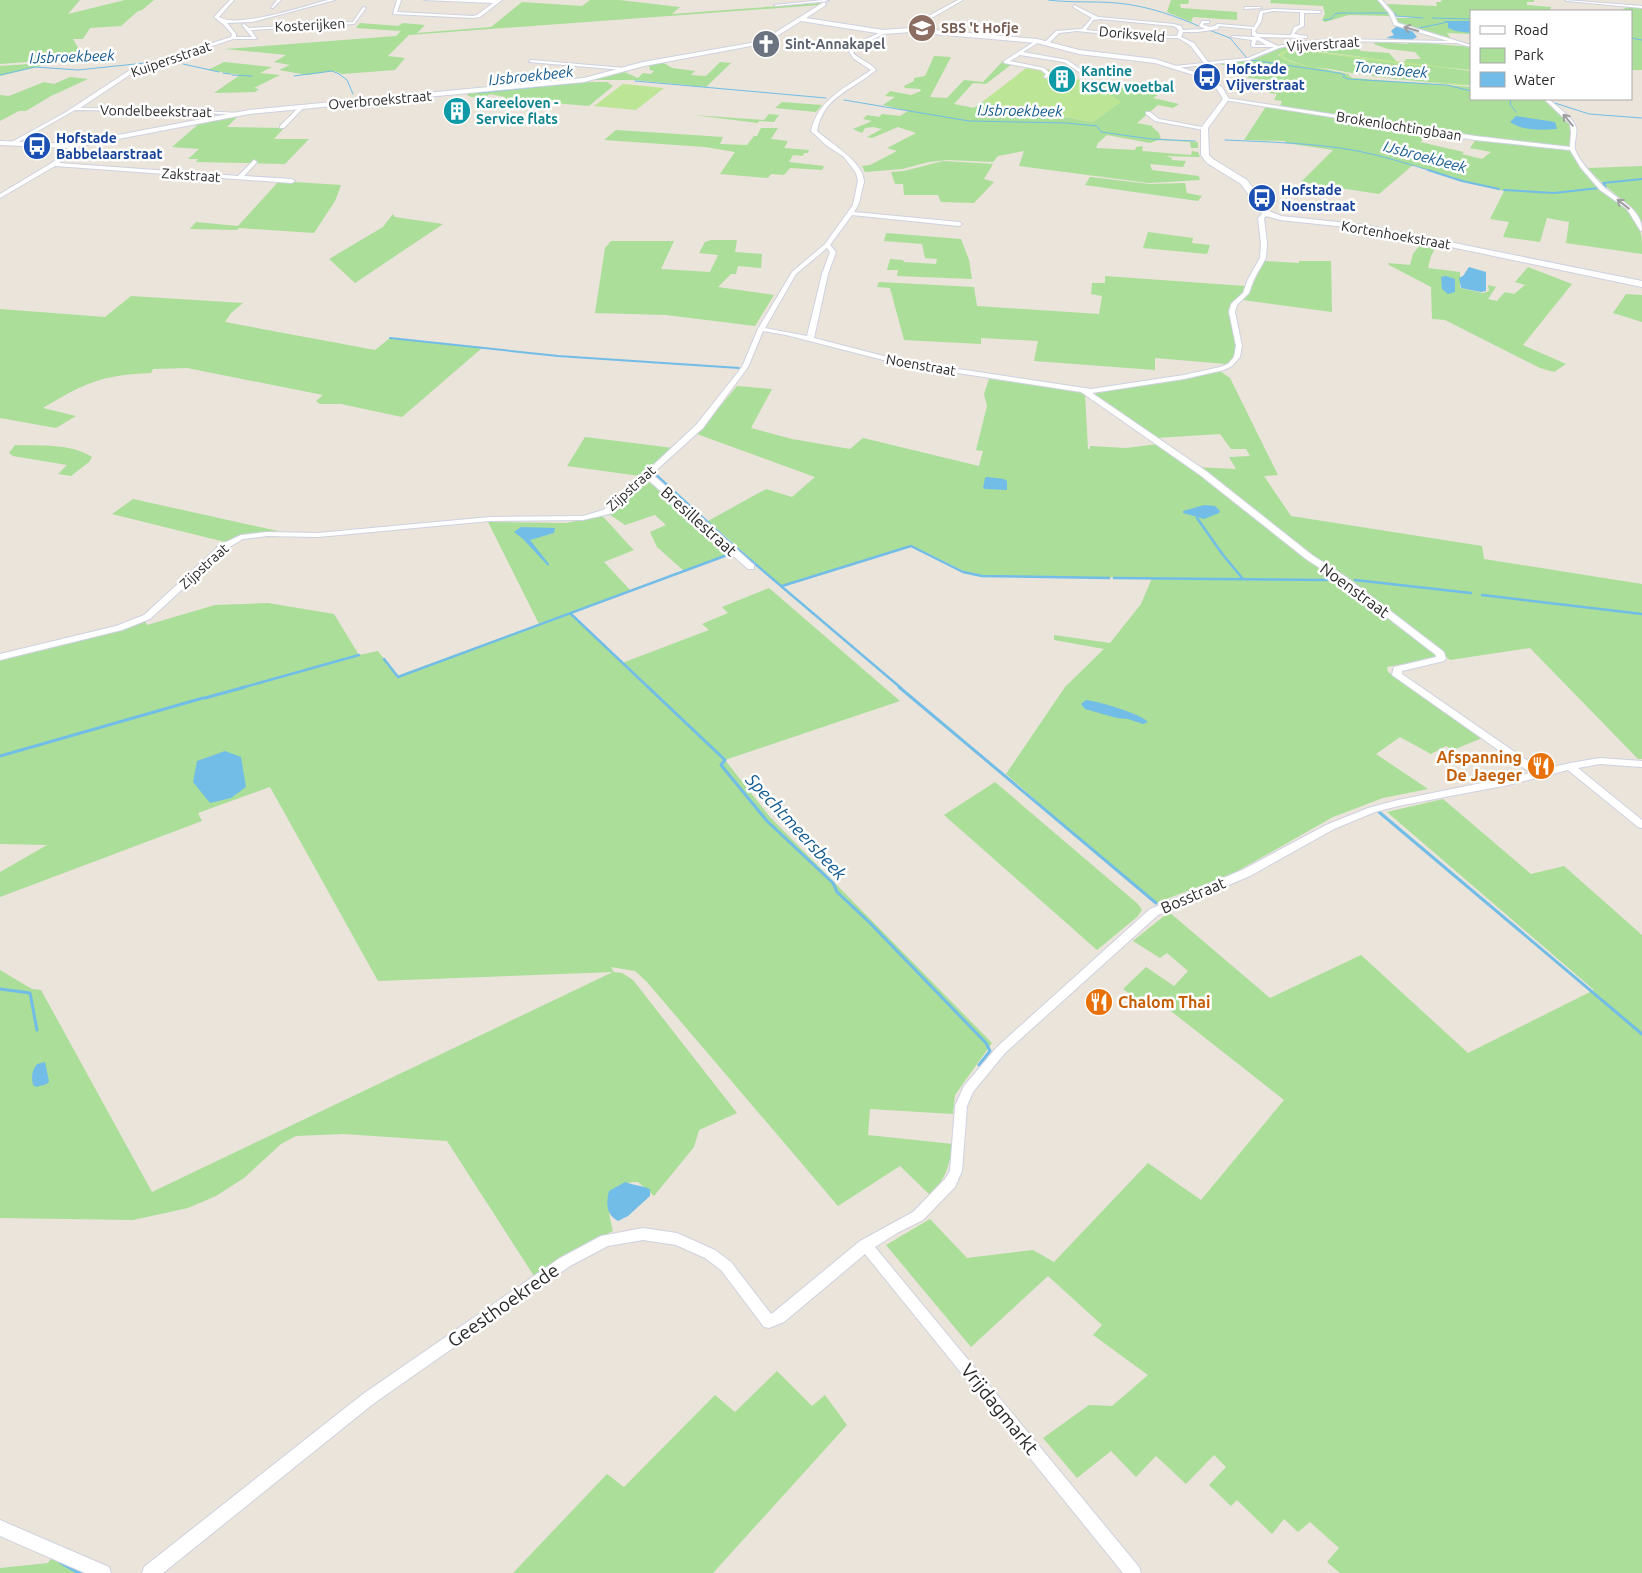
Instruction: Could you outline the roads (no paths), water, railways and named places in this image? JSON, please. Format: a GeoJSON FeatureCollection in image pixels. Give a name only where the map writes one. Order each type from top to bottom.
{"type":"FeatureCollection","features":[{"type":"Feature","properties":{"kind":"street","name":"Kuipersstraat"},"geometry":{"type":"LineString","coordinates":[[13,143],[73,110],[132,72],[233,38],[233,32],[216,18],[232,0]]}},
{"type":"Feature","properties":{"kind":"street"},"geometry":{"type":"LineString","coordinates":[[272,7],[279,0]]}},
{"type":"Feature","properties":{"kind":"street"},"geometry":{"type":"LineString","coordinates":[[223,22],[241,22],[333,0]]}},
{"type":"Feature","properties":{"kind":"street"},"geometry":{"type":"LineString","coordinates":[[399,0],[394,13],[473,17],[478,16],[499,1]]}},
{"type":"Feature","properties":{"kind":"street"},"geometry":{"type":"LineString","coordinates":[[426,0],[499,1]]}},
{"type":"Feature","properties":{"kind":"street"},"geometry":{"type":"LineString","coordinates":[[910,30],[912,27],[960,0]]}},
{"type":"Feature","properties":{"kind":"street"},"geometry":{"type":"LineString","coordinates":[[1380,0],[1391,13],[1396,24],[1470,46]]}},
{"type":"Feature","properties":{"kind":"street"},"geometry":{"type":"LineString","coordinates":[[1568,0],[1642,7]]}},
{"type":"Feature","properties":{"kind":"street"},"geometry":{"type":"LineString","coordinates":[[776,5],[826,2]]}},
{"type":"Feature","properties":{"kind":"street","name":"Overbroekstraat"},"geometry":{"type":"LineString","coordinates":[[0,143],[71,146],[240,114],[577,81],[624,69],[762,42],[826,2]]}},
{"type":"Feature","properties":{"kind":"street"},"geometry":{"type":"LineString","coordinates":[[1253,5],[1260,6],[1261,9]]}},
{"type":"Feature","properties":{"kind":"street","name":"Doriksveld"},"geometry":{"type":"LineString","coordinates":[[1074,6],[1096,18],[1174,24],[1181,31]]}},
{"type":"Feature","properties":{"kind":"street"},"geometry":{"type":"LineString","coordinates":[[1245,7],[1320,12]]}},
{"type":"Feature","properties":{"kind":"street","name":"Kosterijken"},"geometry":{"type":"LineString","coordinates":[[248,29],[354,23],[364,8]]}},
{"type":"Feature","properties":{"kind":"street"},"geometry":{"type":"LineString","coordinates":[[1254,35],[1254,28],[1259,22],[1261,9]]}},
{"type":"Feature","properties":{"kind":"street"},"geometry":{"type":"LineString","coordinates":[[1294,36],[1292,34],[1293,31],[1302,26],[1302,11]]}},
{"type":"Feature","properties":{"kind":"street","name":"Doriksveld"},"geometry":{"type":"LineString","coordinates":[[1133,20],[1139,13]]}},
{"type":"Feature","properties":{"kind":"street","name":"Doriksveld"},"geometry":{"type":"LineString","coordinates":[[1084,30],[1090,21],[1096,18]]}},
{"type":"Feature","properties":{"kind":"street"},"geometry":{"type":"LineString","coordinates":[[800,19],[883,32],[910,30],[1046,43],[1079,52],[1142,59],[1188,70],[1220,88],[1226,99],[1222,108],[1204,128],[1204,155],[1244,182],[1266,213]]}},
{"type":"Feature","properties":{"kind":"street"},"geometry":{"type":"LineString","coordinates":[[233,38],[255,38],[241,22]]}},
{"type":"Feature","properties":{"kind":"street"},"geometry":{"type":"LineString","coordinates":[[1207,22],[1202,22],[1201,26],[1209,30],[1216,28],[1219,23],[1254,28]]}},
{"type":"Feature","properties":{"kind":"street","name":"Doriksveld"},"geometry":{"type":"LineString","coordinates":[[1046,43],[1058,32],[1084,30],[1136,36],[1179,37],[1192,44],[1208,64]]}},
{"type":"Feature","properties":{"kind":"street","name":"Doriksveld"},"geometry":{"type":"LineString","coordinates":[[1181,31],[1209,30]]}},
{"type":"Feature","properties":{"kind":"street","name":"Doriksveld"},"geometry":{"type":"LineString","coordinates":[[1179,37],[1181,31]]}},
{"type":"Feature","properties":{"kind":"street","name":"Zijpstraat"},"geometry":{"type":"LineString","coordinates":[[0,657],[119,628],[147,617],[223,547],[240,537],[267,534],[318,535],[468,520],[583,518],[606,512],[618,504],[700,426],[737,380],[745,367],[761,329],[794,273],[827,245],[856,205],[861,181],[858,173],[846,156],[828,144],[814,131],[814,124],[820,112],[832,98],[874,70],[872,66],[853,57],[851,53],[858,45],[883,32]]}},
{"type":"Feature","properties":{"kind":"street"},"geometry":{"type":"LineString","coordinates":[[1254,35],[1305,37]]}},
{"type":"Feature","properties":{"kind":"street"},"geometry":{"type":"LineString","coordinates":[[1254,35],[1275,47]]}},
{"type":"Feature","properties":{"kind":"street"},"geometry":{"type":"LineString","coordinates":[[1233,37],[1259,39]]}},
{"type":"Feature","properties":{"kind":"street"},"geometry":{"type":"LineString","coordinates":[[1259,39],[1254,40],[1253,46],[1275,47]]}},
{"type":"Feature","properties":{"kind":"street","name":"Vijverstraat"},"geometry":{"type":"LineString","coordinates":[[1177,67],[1254,58],[1275,47],[1293,43],[1328,40],[1454,42]]}},
{"type":"Feature","properties":{"kind":"street"},"geometry":{"type":"LineString","coordinates":[[1037,42],[1006,62],[1042,69],[1049,74],[1046,76]]}},
{"type":"Feature","properties":{"kind":"street"},"geometry":{"type":"LineString","coordinates":[[1019,53],[1066,61],[1090,78]]}},
{"type":"Feature","properties":{"kind":"street"},"geometry":{"type":"LineString","coordinates":[[531,60],[624,69]]}},
{"type":"Feature","properties":{"kind":"street","name":"Vijverstraat"},"geometry":{"type":"LineString","coordinates":[[1188,70],[1196,66]]}},
{"type":"Feature","properties":{"kind":"street","name":"Brokenlochtingbaan"},"geometry":{"type":"LineString","coordinates":[[1226,99],[1475,138],[1572,149]]}},
{"type":"Feature","properties":{"kind":"street"},"geometry":{"type":"LineString","coordinates":[[1547,100],[1572,124],[1574,132],[1572,149],[1583,168],[1597,184],[1629,208],[1642,229]]}},
{"type":"Feature","properties":{"kind":"street"},"geometry":{"type":"LineString","coordinates":[[282,127],[302,107]]}},
{"type":"Feature","properties":{"kind":"street","name":"Vondelbeekstraat"},"geometry":{"type":"LineString","coordinates":[[73,110],[162,110],[240,114]]}},
{"type":"Feature","properties":{"kind":"street"},"geometry":{"type":"LineString","coordinates":[[1148,113],[1157,120],[1204,128]]}},
{"type":"Feature","properties":{"kind":"street"},"geometry":{"type":"LineString","coordinates":[[0,196],[54,164],[70,151],[71,146]]}},
{"type":"Feature","properties":{"kind":"street","name":"Zakstraat"},"geometry":{"type":"LineString","coordinates":[[239,178],[254,162]]}},
{"type":"Feature","properties":{"kind":"street","name":"Zakstraat"},"geometry":{"type":"LineString","coordinates":[[54,164],[292,181]]}},
{"type":"Feature","properties":{"kind":"street"},"geometry":{"type":"LineString","coordinates":[[850,213],[959,224]]}},
{"type":"Feature","properties":{"kind":"street","name":"Kortenhoekstraat"},"geometry":{"type":"LineString","coordinates":[[1266,213],[1280,218],[1365,227],[1642,284]]}},
{"type":"Feature","properties":{"kind":"street","name":"Noenstraat"},"geometry":{"type":"LineString","coordinates":[[761,329],[810,339],[899,362],[1083,390],[1222,369],[1230,365],[1237,356],[1239,346],[1232,312],[1234,304],[1244,297],[1248,290],[1250,279],[1263,259],[1264,246],[1261,218],[1266,213]]}},
{"type":"Feature","properties":{"kind":"street"},"geometry":{"type":"LineString","coordinates":[[810,339],[825,274],[833,252],[827,245]]}},
{"type":"Feature","properties":{"kind":"street","name":"Noenstraat"},"geometry":{"type":"LineString","coordinates":[[1083,390],[1203,473],[1278,534],[1441,654],[1441,659],[1397,669],[1397,675],[1539,774]]}},
{"type":"Feature","properties":{"kind":"street","name":"Bresillestraat"},"geometry":{"type":"LineString","coordinates":[[648,475],[751,567]]}},
{"type":"Feature","properties":{"kind":"street","name":"Bosstraat"},"geometry":{"type":"LineString","coordinates":[[865,1245],[918,1216],[950,1183],[956,1171],[961,1106],[964,1096],[1001,1050],[1154,912],[1246,873],[1330,827],[1372,810],[1570,766],[1600,761],[1642,764]]}},
{"type":"Feature","properties":{"kind":"street"},"geometry":{"type":"LineString","coordinates":[[1570,766],[1642,824]]}},
{"type":"Feature","properties":{"kind":"street","name":"Geesthoekrede"},"geometry":{"type":"LineString","coordinates":[[150,1573],[368,1399],[565,1262],[606,1240],[643,1234],[677,1238],[710,1254],[726,1266],[769,1322],[779,1317],[865,1245]]}},
{"type":"Feature","properties":{"kind":"street","name":"Vrijdagmarkt"},"geometry":{"type":"LineString","coordinates":[[865,1245],[1133,1573]]}},
{"type":"Feature","properties":{"kind":"street"},"geometry":{"type":"LineString","coordinates":[[0,1528],[103,1573]]}},
{"type":"Feature","properties":{"kind":"water"},"geometry":{"type":"Polygon","coordinates":[[[1444,21],[1470,21],[1470,26],[1468,27],[1470,28],[1470,33],[1448,28],[1448,23],[1444,21]]]}},
{"type":"Feature","properties":{"kind":"water"},"geometry":{"type":"Polygon","coordinates":[[[1397,26],[1412,31],[1417,37],[1411,40],[1386,38],[1394,35],[1391,31],[1397,26]]]}},
{"type":"Feature","properties":{"kind":"water"},"geometry":{"type":"Polygon","coordinates":[[[1516,116],[1555,122],[1557,129],[1538,130],[1520,127],[1510,122],[1516,116]]]}},
{"type":"Feature","properties":{"kind":"water"},"geometry":{"type":"Polygon","coordinates":[[[1469,267],[1486,272],[1486,291],[1481,292],[1461,288],[1459,278],[1463,276],[1469,267]]]}},
{"type":"Feature","properties":{"kind":"water"},"geometry":{"type":"Polygon","coordinates":[[[1446,276],[1455,279],[1455,292],[1448,294],[1442,289],[1441,277],[1446,276]]]}},
{"type":"Feature","properties":{"kind":"water"},"geometry":{"type":"Polygon","coordinates":[[[985,478],[1004,479],[1007,481],[1007,490],[983,488],[985,478]]]}},
{"type":"Feature","properties":{"kind":"water"},"geometry":{"type":"Polygon","coordinates":[[[1204,505],[1215,506],[1220,511],[1204,519],[1183,513],[1183,511],[1204,505]]]}},
{"type":"Feature","properties":{"kind":"water"},"geometry":{"type":"Polygon","coordinates":[[[521,527],[555,528],[554,533],[530,540],[549,564],[548,566],[514,532],[521,527]]]}},
{"type":"Feature","properties":{"kind":"water"},"geometry":{"type":"Polygon","coordinates":[[[1086,700],[1119,708],[1137,715],[1148,722],[1143,724],[1085,709],[1081,704],[1086,700]]]}},
{"type":"Feature","properties":{"kind":"water"},"geometry":{"type":"Polygon","coordinates":[[[225,751],[241,757],[246,787],[231,798],[210,803],[193,782],[197,761],[225,751]]]}},
{"type":"Feature","properties":{"kind":"water"},"geometry":{"type":"Polygon","coordinates":[[[45,1062],[49,1081],[47,1084],[36,1087],[32,1082],[33,1071],[37,1064],[45,1062]]]}},
{"type":"Feature","properties":{"kind":"water"},"geometry":{"type":"Polygon","coordinates":[[[625,1182],[650,1189],[650,1196],[628,1216],[618,1221],[609,1212],[607,1204],[608,1195],[609,1191],[625,1182]]]}},
{"type":"Feature","properties":{"kind":"waterway","name":"Torensbeek"},"geometry":{"type":"LineString","coordinates":[[1048,0],[1140,6],[1173,16],[1205,29]]}},
{"type":"Feature","properties":{"kind":"waterway"},"geometry":{"type":"LineString","coordinates":[[1324,20],[1331,19],[1335,14],[1340,13],[1389,13]]}},
{"type":"Feature","properties":{"kind":"waterway"},"geometry":{"type":"LineString","coordinates":[[1395,13],[1396,16],[1423,18]]}},
{"type":"Feature","properties":{"kind":"waterway"},"geometry":{"type":"LineString","coordinates":[[1432,18],[1470,19]]}},
{"type":"Feature","properties":{"kind":"waterway"},"geometry":{"type":"LineString","coordinates":[[1415,29],[1448,22]]}},
{"type":"Feature","properties":{"kind":"waterway","name":"Torensbeek"},"geometry":{"type":"LineString","coordinates":[[1209,30],[1230,38],[1247,58]]}},
{"type":"Feature","properties":{"kind":"waterway"},"geometry":{"type":"LineString","coordinates":[[1632,38],[1642,40]]}},
{"type":"Feature","properties":{"kind":"waterway","name":"Torensbeek"},"geometry":{"type":"LineString","coordinates":[[1251,60],[1339,73],[1345,75],[1343,77],[1348,79],[1447,85],[1470,91]]}},
{"type":"Feature","properties":{"kind":"waterway","name":"IJsbroekbeek"},"geometry":{"type":"LineString","coordinates":[[0,75],[35,67],[78,70],[145,63]]}},
{"type":"Feature","properties":{"kind":"waterway","name":"IJsbroekbeek"},"geometry":{"type":"LineString","coordinates":[[183,64],[219,72]]}},
{"type":"Feature","properties":{"kind":"waterway","name":"IJsbroekbeek"},"geometry":{"type":"LineString","coordinates":[[294,76],[332,71],[347,80],[353,94]]}},
{"type":"Feature","properties":{"kind":"waterway","name":"IJsbroekbeek"},"geometry":{"type":"LineString","coordinates":[[223,73],[231,74]]}},
{"type":"Feature","properties":{"kind":"waterway","name":"IJsbroekbeek"},"geometry":{"type":"LineString","coordinates":[[232,75],[252,76]]}},
{"type":"Feature","properties":{"kind":"waterway","name":"IJsbroekbeek"},"geometry":{"type":"LineString","coordinates":[[635,81],[826,98]]}},
{"type":"Feature","properties":{"kind":"waterway","name":"IJsbroekbeek"},"geometry":{"type":"LineString","coordinates":[[478,93],[586,82]]}},
{"type":"Feature","properties":{"kind":"waterway","name":"IJsbroekbeek"},"geometry":{"type":"LineString","coordinates":[[402,99],[449,95]]}},
{"type":"Feature","properties":{"kind":"waterway","name":"IJsbroekbeek"},"geometry":{"type":"LineString","coordinates":[[844,100],[969,121],[1066,123],[1097,126],[1101,132],[1151,139],[1195,141]]}},
{"type":"Feature","properties":{"kind":"waterway"},"geometry":{"type":"LineString","coordinates":[[1511,100],[1510,104],[1516,112]]}},
{"type":"Feature","properties":{"kind":"waterway","name":"Torensbeek"},"geometry":{"type":"LineString","coordinates":[[1555,103],[1589,114],[1642,118]]}},
{"type":"Feature","properties":{"kind":"waterway","name":"IJsbroekbeek"},"geometry":{"type":"LineString","coordinates":[[1225,140],[1292,143],[1342,148],[1377,155],[1432,171]]}},
{"type":"Feature","properties":{"kind":"waterway","name":"IJsbroekbeek"},"geometry":{"type":"LineString","coordinates":[[1428,170],[1462,181],[1499,189]]}},
{"type":"Feature","properties":{"kind":"waterway","name":"IJsbroekbeek"},"geometry":{"type":"LineString","coordinates":[[1603,188],[1606,187],[1603,183],[1642,179]]}},
{"type":"Feature","properties":{"kind":"waterway","name":"IJsbroekbeek"},"geometry":{"type":"LineString","coordinates":[[1504,190],[1554,193],[1599,188]]}},
{"type":"Feature","properties":{"kind":"waterway"},"geometry":{"type":"LineString","coordinates":[[390,338],[558,356],[739,368]]}},
{"type":"Feature","properties":{"kind":"waterway"},"geometry":{"type":"LineString","coordinates":[[654,473],[727,540],[901,688]]}},
{"type":"Feature","properties":{"kind":"waterway"},"geometry":{"type":"LineString","coordinates":[[1197,518],[1223,555],[1243,579]]}},
{"type":"Feature","properties":{"kind":"waterway"},"geometry":{"type":"LineString","coordinates":[[782,586],[911,546],[963,572],[982,576],[1109,578]]}},
{"type":"Feature","properties":{"kind":"waterway"},"geometry":{"type":"LineString","coordinates":[[384,659],[398,677],[730,554]]}},
{"type":"Feature","properties":{"kind":"waterway"},"geometry":{"type":"LineString","coordinates":[[1114,578],[1332,580]]}},
{"type":"Feature","properties":{"kind":"waterway"},"geometry":{"type":"LineString","coordinates":[[1355,580],[1471,593]]}},
{"type":"Feature","properties":{"kind":"waterway"},"geometry":{"type":"LineString","coordinates":[[1482,595],[1642,614]]}},
{"type":"Feature","properties":{"kind":"waterway","name":"Spechtmeersbeek"},"geometry":{"type":"LineString","coordinates":[[571,614],[649,688]]}},
{"type":"Feature","properties":{"kind":"waterway"},"geometry":{"type":"LineString","coordinates":[[241,688],[359,655]]}},
{"type":"Feature","properties":{"kind":"waterway"},"geometry":{"type":"LineString","coordinates":[[205,698],[245,687]]}},
{"type":"Feature","properties":{"kind":"waterway","name":"Spechtmeersbeek"},"geometry":{"type":"LineString","coordinates":[[648,687],[725,760],[721,765],[767,821],[833,883],[837,892],[869,922],[986,1043],[990,1051],[979,1065]]}},
{"type":"Feature","properties":{"kind":"waterway"},"geometry":{"type":"LineString","coordinates":[[899,687],[1156,903]]}},
{"type":"Feature","properties":{"kind":"waterway"},"geometry":{"type":"LineString","coordinates":[[0,756],[203,698]]}},
{"type":"Feature","properties":{"kind":"waterway"},"geometry":{"type":"LineString","coordinates":[[1379,812],[1642,1034]]}},
{"type":"Feature","properties":{"kind":"waterway"},"geometry":{"type":"LineString","coordinates":[[0,989],[30,993],[37,1030]]}},
{"type":"Feature","properties":{"kind":"waterway"},"geometry":{"type":"LineString","coordinates":[[61,1562],[80,1573]]}},
{"type":"Feature","properties":{"kind":"place","name":"SBS 't Hofje"},"geometry":{"type":"Point","coordinates":[922,28]}},
{"type":"Feature","properties":{"kind":"place","name":"Sint-Annakapel"},"geometry":{"type":"Point","coordinates":[766,44]}},
{"type":"Feature","properties":{"kind":"place","name":"Hofstade Vijverstraat"},"geometry":{"type":"Point","coordinates":[1207,77]}},
{"type":"Feature","properties":{"kind":"place","name":"Kantine KSCW voetbal"},"geometry":{"type":"Point","coordinates":[1062,79]}},
{"type":"Feature","properties":{"kind":"place","name":"Kareeloven - Service flats"},"geometry":{"type":"Point","coordinates":[457,111]}},
{"type":"Feature","properties":{"kind":"place","name":"Hofstade Babbelaarstraat"},"geometry":{"type":"Point","coordinates":[37,146]}},
{"type":"Feature","properties":{"kind":"place","name":"Hofstade Noenstraat"},"geometry":{"type":"Point","coordinates":[1262,198]}},
{"type":"Feature","properties":{"kind":"place","name":"Afspanning De Jaeger"},"geometry":{"type":"Point","coordinates":[1541,766]}},
{"type":"Feature","properties":{"kind":"place","name":"Chalom Thai"},"geometry":{"type":"Point","coordinates":[1099,1002]}}]}
